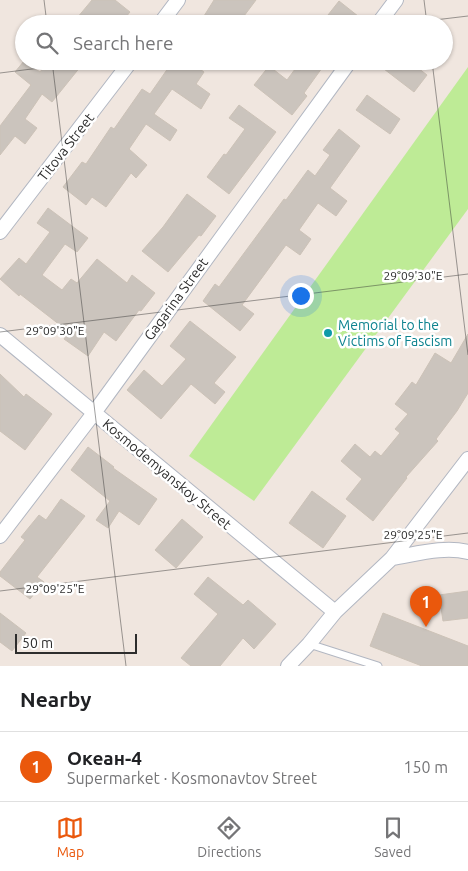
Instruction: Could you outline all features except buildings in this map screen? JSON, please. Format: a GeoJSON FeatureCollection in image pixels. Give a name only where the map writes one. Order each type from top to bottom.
{"type":"FeatureCollection","features":[{"type":"Feature","properties":{"kind":"street"},"geometry":{"type":"LineString","coordinates":[[167,15],[178,0]]}},
{"type":"Feature","properties":{"kind":"street"},"geometry":{"type":"LineString","coordinates":[[385,15],[396,0]]}},
{"type":"Feature","properties":{"kind":"street","name":"Titova Street"},"geometry":{"type":"LineString","coordinates":[[0,232],[124,70]]}},
{"type":"Feature","properties":{"kind":"street","name":"Gagarina Street"},"geometry":{"type":"LineString","coordinates":[[0,536],[94,413],[343,70]]}},
{"type":"Feature","properties":{"kind":"street","name":"Kosmodemyanskoy Street"},"geometry":{"type":"LineString","coordinates":[[0,335],[334,612]]}},
{"type":"Feature","properties":{"kind":"street"},"geometry":{"type":"LineString","coordinates":[[288,666],[310,644],[334,612],[392,558],[468,459]]}},
{"type":"Feature","properties":{"kind":"street"},"geometry":{"type":"LineString","coordinates":[[392,558],[436,550],[457,549],[468,552]]}},
{"type":"Feature","properties":{"kind":"lane"},"geometry":{"type":"LineString","coordinates":[[310,644],[378,666]]}},
{"type":"Feature","properties":{"kind":"green space","name":"Memorial to the Victims of Fascism"},"geometry":{"type":"Polygon","coordinates":[[[468,67],[468,209],[254,501],[189,456],[468,67]]]}},
{"type":"Feature","properties":{"kind":"place","name":"Memorial to the Victims of Fascism"},"geometry":{"type":"Point","coordinates":[328,333]}},
{"type":"Feature","properties":{"kind":"place","name":"Океан-4"},"geometry":{"type":"Point","coordinates":[426,627]}}]}
